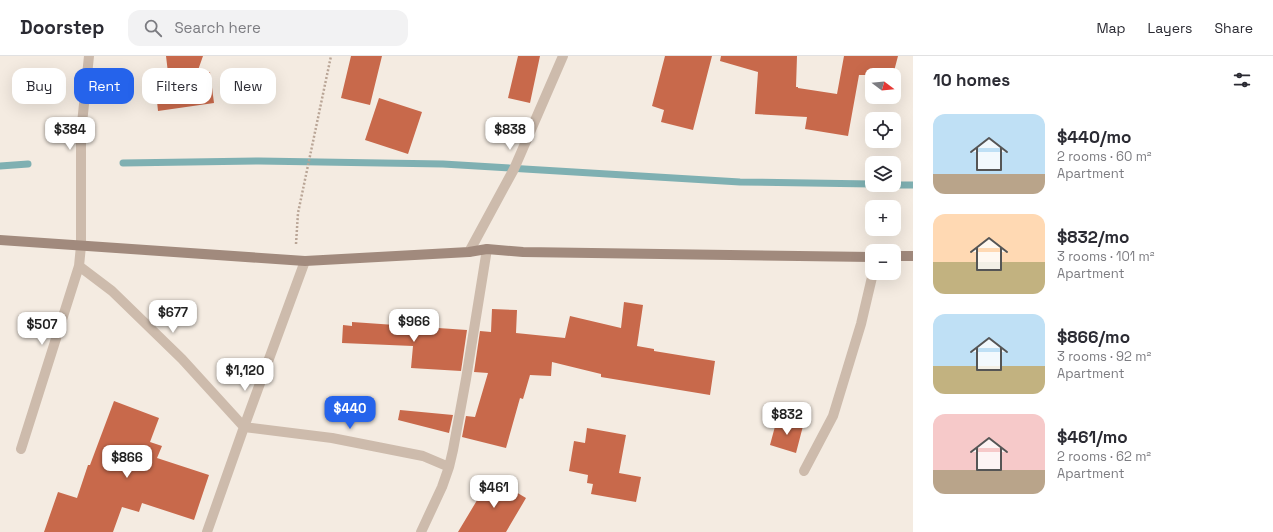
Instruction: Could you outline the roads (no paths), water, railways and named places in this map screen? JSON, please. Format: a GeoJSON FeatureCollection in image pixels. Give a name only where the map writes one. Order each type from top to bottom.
{"type":"FeatureCollection","features":[{"type":"Feature","properties":{"kind":"street"},"geometry":{"type":"LineString","coordinates":[[21,449],[79,266],[81,246],[81,133],[89,56]]}},
{"type":"Feature","properties":{"kind":"street"},"geometry":{"type":"LineString","coordinates":[[469,252],[514,168],[563,56]]}},
{"type":"Feature","properties":{"kind":"street"},"geometry":{"type":"LineString","coordinates":[[0,240],[301,260],[469,252],[487,249],[523,252],[865,257]]}},
{"type":"Feature","properties":{"kind":"street"},"geometry":{"type":"LineString","coordinates":[[421,532],[442,487],[449,467],[466,378],[487,249]]}},
{"type":"Feature","properties":{"kind":"street"},"geometry":{"type":"LineString","coordinates":[[901,256],[913,256]]}},
{"type":"Feature","properties":{"kind":"street"},"geometry":{"type":"LineString","coordinates":[[207,532],[301,260]]}},
{"type":"Feature","properties":{"kind":"street"},"geometry":{"type":"LineString","coordinates":[[79,266],[112,291],[182,358],[244,427],[332,438],[422,456],[449,467]]}},
{"type":"Feature","properties":{"kind":"street"},"geometry":{"type":"LineString","coordinates":[[804,471],[833,416],[861,324],[871,280]]}},
{"type":"Feature","properties":{"kind":"waterway"},"geometry":{"type":"LineString","coordinates":[[123,163],[259,161],[443,164],[740,182],[865,184]]}},
{"type":"Feature","properties":{"kind":"waterway"},"geometry":{"type":"LineString","coordinates":[[0,166],[28,164]]}},
{"type":"Feature","properties":{"kind":"waterway"},"geometry":{"type":"LineString","coordinates":[[901,185],[913,185]]}}]}
